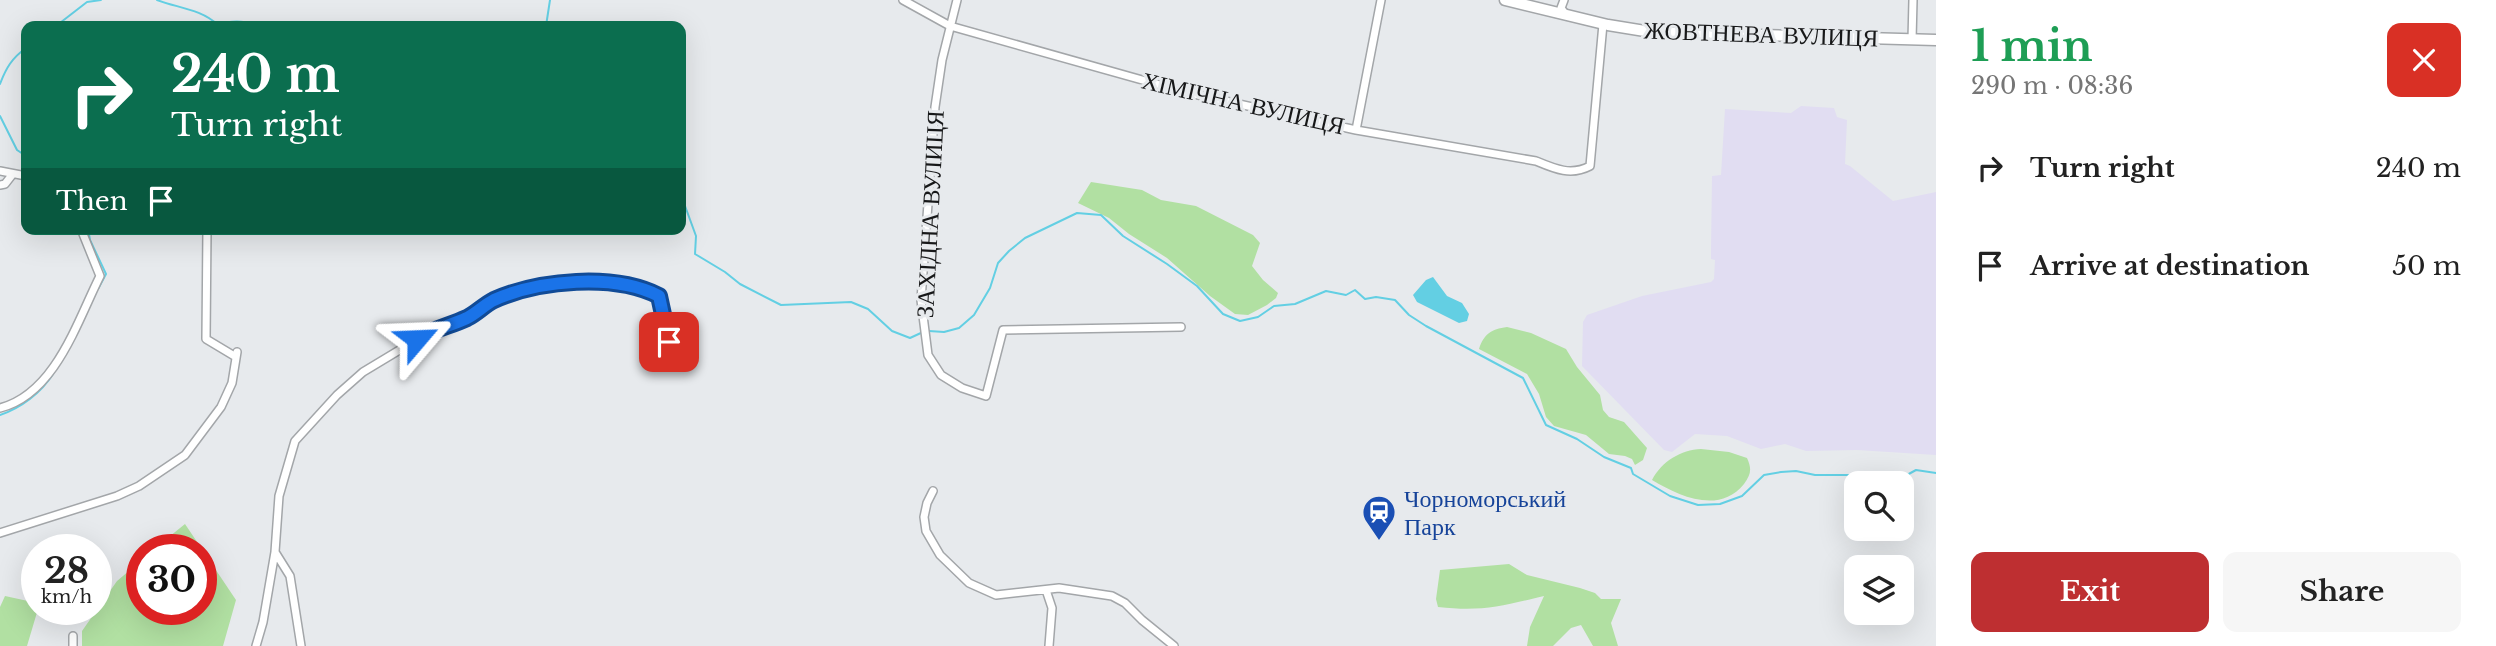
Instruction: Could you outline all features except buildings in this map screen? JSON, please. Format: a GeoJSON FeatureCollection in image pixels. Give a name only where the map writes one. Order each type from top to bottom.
{"type":"FeatureCollection","features":[{"type":"Feature","properties":{"kind":"main road","name":"ЖОВТНЕВА ВУЛИЦЯ"},"geometry":{"type":"LineString","coordinates":[[1505,0],[1603,24],[1674,34],[1936,40]]}},
{"type":"Feature","properties":{"kind":"street","name":"ХІМІЧНА ВУЛИЦЯ"},"geometry":{"type":"LineString","coordinates":[[903,0],[950,26],[1185,92],[1356,130],[1523,159],[1578,172],[1590,166],[1603,24]]}},
{"type":"Feature","properties":{"kind":"street","name":"ЗАХІДНА ВУЛИЦЯ"},"geometry":{"type":"LineString","coordinates":[[957,0],[935,107],[921,300],[928,355],[941,375],[962,388],[986,396],[1003,330],[1181,327]]}},
{"type":"Feature","properties":{"kind":"street"},"geometry":{"type":"LineString","coordinates":[[1356,130],[1381,0]]}},
{"type":"Feature","properties":{"kind":"street"},"geometry":{"type":"LineString","coordinates":[[1564,0],[1562,8],[1566,15]]}},
{"type":"Feature","properties":{"kind":"street"},"geometry":{"type":"LineString","coordinates":[[1912,40],[1913,0]]}},
{"type":"Feature","properties":{"kind":"street"},"geometry":{"type":"LineString","coordinates":[[0,171],[21,176]]}},
{"type":"Feature","properties":{"kind":"street"},"geometry":{"type":"LineString","coordinates":[[0,185],[5,184],[12,175]]}},
{"type":"Feature","properties":{"kind":"street"},"geometry":{"type":"LineString","coordinates":[[0,408],[34,391],[47,377],[78,322],[100,276],[83,235]]}},
{"type":"Feature","properties":{"kind":"street"},"geometry":{"type":"LineString","coordinates":[[0,533],[117,496],[139,486],[185,455],[221,407],[232,383],[236,355],[206,339],[207,235]]}},
{"type":"Feature","properties":{"kind":"street"},"geometry":{"type":"LineString","coordinates":[[256,646],[263,622],[275,552],[279,496],[295,441],[363,372],[431,331],[468,318],[496,299],[566,283],[612,282],[659,296],[673,365]]}},
{"type":"Feature","properties":{"kind":"street"},"geometry":{"type":"LineString","coordinates":[[933,491],[924,517],[926,531],[940,555],[969,583],[996,595],[1074,589],[1117,598],[1130,606],[1142,620],[1174,646]]}},
{"type":"Feature","properties":{"kind":"street"},"geometry":{"type":"LineString","coordinates":[[275,552],[290,576],[301,646]]}},
{"type":"Feature","properties":{"kind":"street"},"geometry":{"type":"LineString","coordinates":[[1046,590],[1052,608],[1049,646]]}},
{"type":"Feature","properties":{"kind":"street"},"geometry":{"type":"LineString","coordinates":[[73,636],[73,646]]}},
{"type":"Feature","properties":{"kind":"shaded area"},"geometry":{"type":"Polygon","coordinates":[[[1801,106],[1834,108],[1837,117],[1847,120],[1845,164],[1893,201],[1936,192],[1936,455],[1857,450],[1806,451],[1785,444],[1761,449],[1727,436],[1695,434],[1672,452],[1664,450],[1582,366],[1583,322],[1587,315],[1642,296],[1711,282],[1714,279],[1715,260],[1711,259],[1712,176],[1721,175],[1725,109],[1791,113],[1801,106]]]}},
{"type":"Feature","properties":{"kind":"green space"},"geometry":{"type":"Polygon","coordinates":[[[1091,182],[1142,190],[1161,200],[1196,206],[1253,235],[1260,243],[1252,266],[1278,293],[1276,298],[1248,315],[1235,314],[1167,258],[1109,218],[1078,203],[1091,182]]]}},
{"type":"Feature","properties":{"kind":"green space"},"geometry":{"type":"Polygon","coordinates":[[[1507,327],[1531,333],[1566,349],[1600,395],[1603,410],[1609,417],[1624,422],[1647,448],[1643,460],[1635,465],[1632,459],[1625,456],[1609,454],[1586,435],[1554,426],[1546,417],[1539,394],[1527,374],[1479,349],[1489,333],[1507,327]]]}},
{"type":"Feature","properties":{"kind":"green space"},"geometry":{"type":"Polygon","coordinates":[[[1701,449],[1729,452],[1747,458],[1750,471],[1744,484],[1723,499],[1711,501],[1674,492],[1652,480],[1661,467],[1673,458],[1701,449]]]}},
{"type":"Feature","properties":{"kind":"green space"},"geometry":{"type":"Polygon","coordinates":[[[185,524],[192,534],[173,534],[185,524]]]}},
{"type":"Feature","properties":{"kind":"green space"},"geometry":{"type":"Polygon","coordinates":[[[1509,564],[1527,575],[1580,588],[1595,593],[1601,599],[1621,599],[1611,623],[1618,646],[1593,646],[1581,625],[1571,628],[1553,646],[1527,646],[1530,627],[1544,596],[1492,607],[1438,607],[1436,599],[1440,570],[1509,564]]]}},
{"type":"Feature","properties":{"kind":"green space"},"geometry":{"type":"Polygon","coordinates":[[[217,572],[236,600],[223,646],[82,646],[82,631],[86,625],[112,625],[112,588],[126,573],[126,625],[217,625],[217,572]]]}},
{"type":"Feature","properties":{"kind":"green space"},"geometry":{"type":"Polygon","coordinates":[[[5,596],[21,600],[21,625],[33,625],[27,646],[0,646],[0,607],[5,596]]]}},
{"type":"Feature","properties":{"kind":"water"},"geometry":{"type":"Polygon","coordinates":[[[1433,277],[1447,296],[1462,303],[1469,314],[1467,321],[1459,323],[1417,302],[1413,295],[1426,280],[1433,277]]]}},
{"type":"Feature","properties":{"kind":"waterway"},"geometry":{"type":"LineString","coordinates":[[62,21],[87,2],[101,0]]}},
{"type":"Feature","properties":{"kind":"waterway"},"geometry":{"type":"LineString","coordinates":[[157,0],[197,12],[212,21]]}},
{"type":"Feature","properties":{"kind":"waterway"},"geometry":{"type":"LineString","coordinates":[[547,21],[550,0]]}},
{"type":"Feature","properties":{"kind":"waterway"},"geometry":{"type":"LineString","coordinates":[[0,84],[10,64],[21,52]]}},
{"type":"Feature","properties":{"kind":"waterway"},"geometry":{"type":"LineString","coordinates":[[0,116],[17,150],[21,153]]}},
{"type":"Feature","properties":{"kind":"waterway"},"geometry":{"type":"LineString","coordinates":[[686,209],[696,236],[695,254],[740,284],[781,305],[851,302],[868,309],[892,331],[910,338],[923,332]]}},
{"type":"Feature","properties":{"kind":"waterway"},"geometry":{"type":"LineString","coordinates":[[929,331],[944,332],[959,328],[974,315],[990,288],[998,263],[1025,238],[1077,213],[1101,215],[1123,236],[1197,286],[1223,314],[1240,321],[1258,317],[1274,306],[1295,304],[1326,291],[1346,295],[1355,290],[1365,299],[1376,297],[1395,300],[1409,315],[1426,326],[1523,378],[1546,425],[1577,439],[1604,457],[1631,468],[1633,474],[1670,496],[1698,505],[1720,504],[1742,496],[1764,475],[1781,472],[1852,475],[1873,480],[1896,481],[1916,470],[1936,473]]}},
{"type":"Feature","properties":{"kind":"waterway"},"geometry":{"type":"LineString","coordinates":[[89,235],[106,274],[98,289]]}},
{"type":"Feature","properties":{"kind":"waterway"},"geometry":{"type":"LineString","coordinates":[[74,339],[81,325]]}},
{"type":"Feature","properties":{"kind":"waterway"},"geometry":{"type":"LineString","coordinates":[[0,415],[30,399],[53,374]]}},
{"type":"Feature","properties":{"kind":"place","name":"Чорноморський Парк"},"geometry":{"type":"Point","coordinates":[1379,542]}},
{"type":"Feature","properties":{"kind":"route"},"geometry":{"type":"LineString","coordinates":[[417,339],[468,318],[496,299],[545,286],[612,282],[659,296],[669,342]]}}]}
